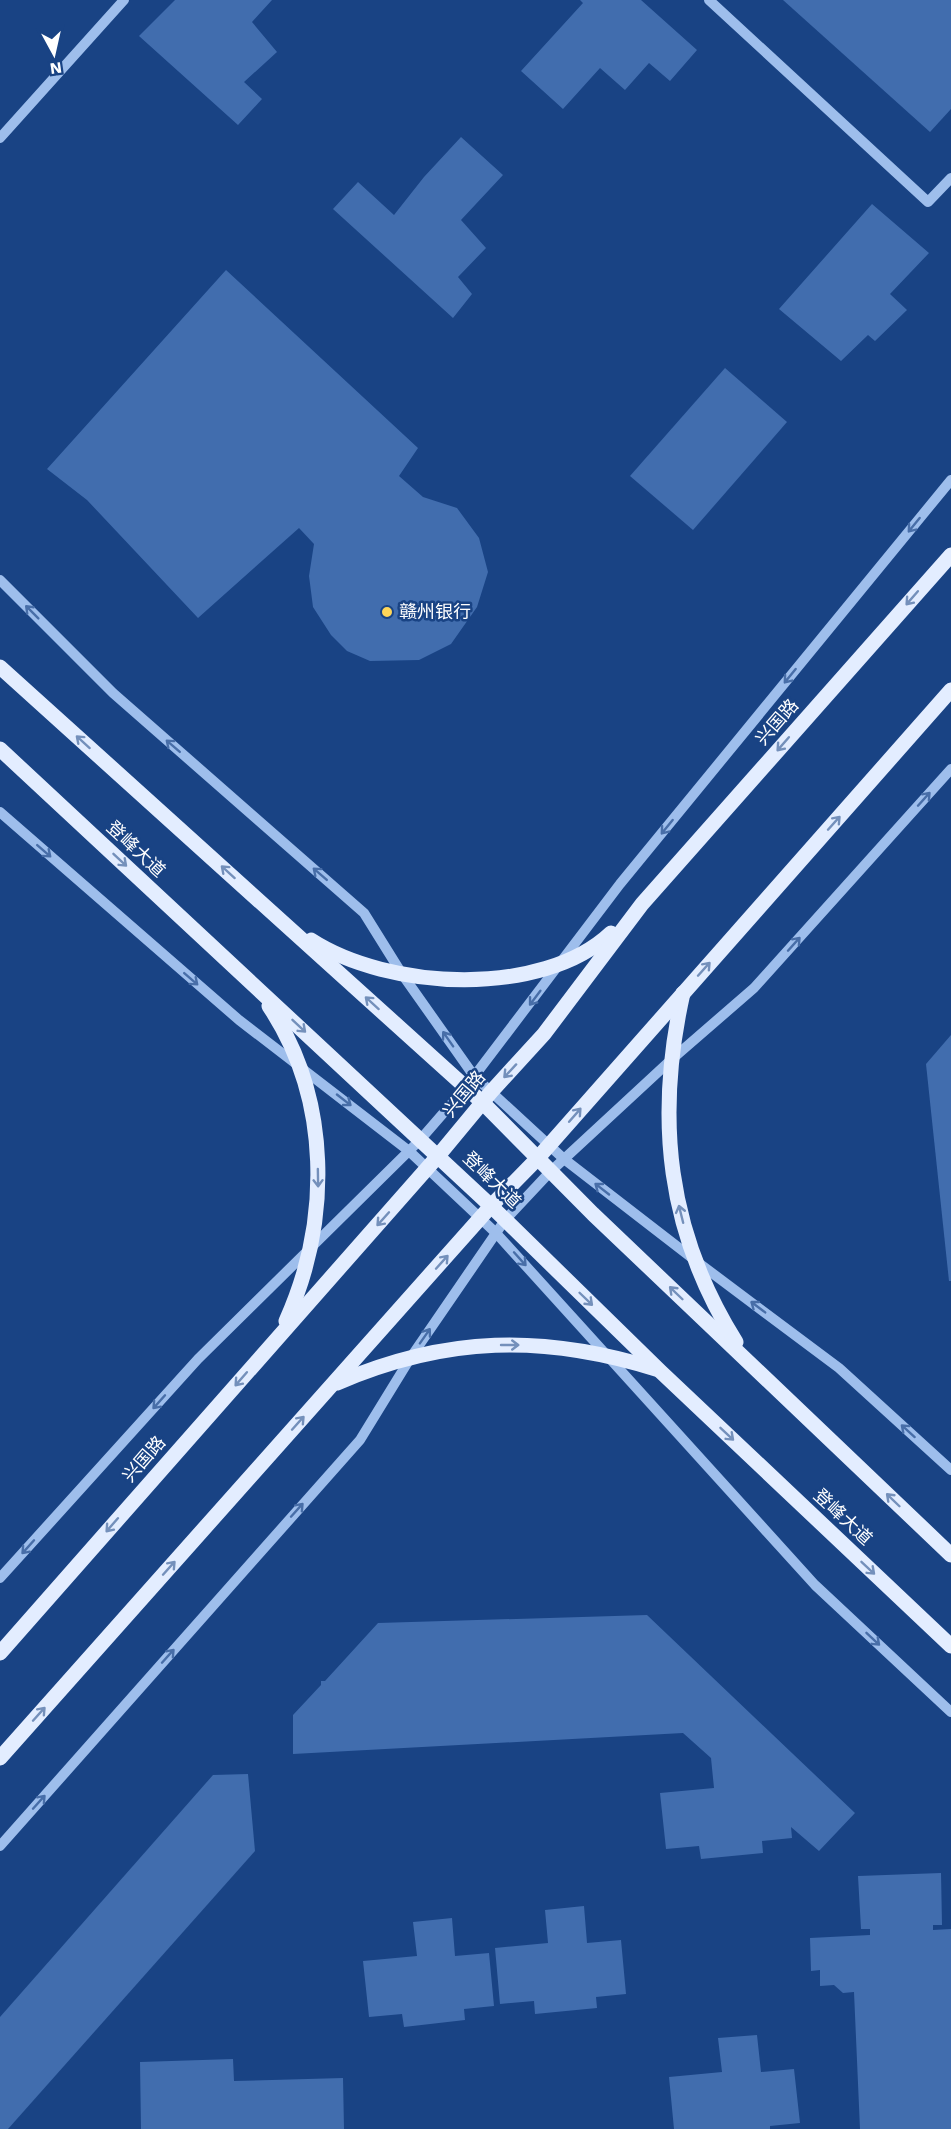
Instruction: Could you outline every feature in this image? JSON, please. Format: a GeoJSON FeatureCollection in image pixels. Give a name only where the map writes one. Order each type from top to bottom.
{"type":"FeatureCollection","features":[{"type":"Feature","properties":{"kind":"main road","name":"兴国路"},"geometry":{"type":"LineString","coordinates":[[0,1653],[428,1168],[486,1097],[544,1034],[642,904],[951,555]]}},
{"type":"Feature","properties":{"kind":"main road"},"geometry":{"type":"LineString","coordinates":[[0,667],[282,922],[470,1082],[486,1097],[550,1172],[951,1555]]}},
{"type":"Feature","properties":{"kind":"main road"},"geometry":{"type":"LineString","coordinates":[[0,1758],[480,1218],[537,1159],[951,690]]}},
{"type":"Feature","properties":{"kind":"main road","name":"登峰大道"},"geometry":{"type":"LineString","coordinates":[[0,749],[256,986],[414,1145],[438,1156],[660,1371],[951,1646]]}},
{"type":"Feature","properties":{"kind":"main road"},"geometry":{"type":"LineString","coordinates":[[282,922],[317,944],[355,960],[402,974],[435,979],[476,980],[517,975],[561,963],[596,947],[642,904]]}},
{"type":"Feature","properties":{"kind":"main road"},"geometry":{"type":"LineString","coordinates":[[256,986],[291,1046],[312,1112],[317,1146],[319,1185],[316,1224],[296,1299],[280,1335]]}},
{"type":"Feature","properties":{"kind":"main road"},"geometry":{"type":"LineString","coordinates":[[683,992],[671,1060],[668,1112],[670,1153],[681,1215],[703,1281],[724,1323],[749,1362]]}},
{"type":"Feature","properties":{"kind":"main road"},"geometry":{"type":"LineString","coordinates":[[332,1385],[369,1369],[411,1357],[448,1349],[488,1345],[575,1349],[660,1371]]}},
{"type":"Feature","properties":{"kind":"street"},"geometry":{"type":"LineString","coordinates":[[0,138],[124,0]]}},
{"type":"Feature","properties":{"kind":"street"},"geometry":{"type":"LineString","coordinates":[[709,0],[928,202],[951,178]]}},
{"type":"Feature","properties":{"kind":"street"},"geometry":{"type":"LineString","coordinates":[[0,1578],[198,1359],[414,1145],[470,1082],[620,884],[951,480]]}},
{"type":"Feature","properties":{"kind":"street"},"geometry":{"type":"LineString","coordinates":[[0,580],[112,693],[364,913],[470,1082]]}},
{"type":"Feature","properties":{"kind":"street"},"geometry":{"type":"LineString","coordinates":[[0,1846],[360,1440],[411,1357],[505,1220],[550,1172],[671,1060],[754,988],[951,769]]}},
{"type":"Feature","properties":{"kind":"street"},"geometry":{"type":"LineString","coordinates":[[0,812],[239,1020],[298,1065],[414,1145],[428,1168],[496,1233],[815,1585],[951,1712]]}},
{"type":"Feature","properties":{"kind":"street"},"geometry":{"type":"LineString","coordinates":[[486,1097],[696,1262],[839,1368],[951,1470]]}},
{"type":"Feature","properties":{"kind":"building"},"geometry":{"type":"Polygon","coordinates":[[[175,0],[272,0],[252,22],[277,52],[244,82],[262,99],[238,125],[139,36],[175,0]]]}},
{"type":"Feature","properties":{"kind":"building"},"geometry":{"type":"Polygon","coordinates":[[[580,0],[641,0],[697,50],[670,81],[649,63],[625,90],[600,68],[563,109],[521,71],[583,3],[580,0]]]}},
{"type":"Feature","properties":{"kind":"building"},"geometry":{"type":"Polygon","coordinates":[[[783,0],[951,0],[951,109],[930,132],[783,0]]]}},
{"type":"Feature","properties":{"kind":"building"},"geometry":{"type":"Polygon","coordinates":[[[461,137],[503,175],[461,220],[486,248],[458,277],[472,294],[453,318],[333,209],[358,182],[394,215],[424,177],[461,137]]]}},
{"type":"Feature","properties":{"kind":"building"},"geometry":{"type":"Polygon","coordinates":[[[872,204],[929,253],[890,294],[907,310],[875,341],[868,335],[841,361],[779,309],[872,204]]]}},
{"type":"Feature","properties":{"kind":"building"},"geometry":{"type":"Polygon","coordinates":[[[226,270],[418,448],[399,476],[423,497],[457,508],[479,538],[488,572],[477,607],[451,644],[419,660],[370,661],[347,651],[331,635],[313,607],[309,576],[314,544],[299,528],[198,618],[87,500],[47,469],[226,270]]]}},
{"type":"Feature","properties":{"kind":"building"},"geometry":{"type":"Polygon","coordinates":[[[725,368],[787,422],[693,530],[630,476],[725,368]]]}},
{"type":"Feature","properties":{"kind":"building"},"geometry":{"type":"Polygon","coordinates":[[[951,1035],[951,1281],[949,1281],[926,1064],[951,1035]]]}},
{"type":"Feature","properties":{"kind":"building"},"geometry":{"type":"Polygon","coordinates":[[[647,1615],[855,1813],[819,1851],[791,1827],[792,1838],[762,1841],[763,1853],[701,1859],[699,1846],[666,1849],[660,1793],[714,1788],[711,1758],[683,1733],[293,1754],[293,1715],[321,1685],[321,1681],[325,1681],[378,1623],[647,1615]]]}},
{"type":"Feature","properties":{"kind":"building"},"geometry":{"type":"Polygon","coordinates":[[[248,1774],[255,1851],[8,2129],[0,2129],[0,2017],[213,1775],[248,1774]]]}},
{"type":"Feature","properties":{"kind":"building"},"geometry":{"type":"Polygon","coordinates":[[[941,1873],[942,1925],[933,1925],[933,1930],[951,1929],[951,2129],[860,2129],[854,1992],[843,1993],[834,1985],[820,1986],[820,1970],[811,1971],[810,1938],[870,1935],[870,1929],[861,1929],[858,1876],[941,1873]]]}},
{"type":"Feature","properties":{"kind":"building"},"geometry":{"type":"Polygon","coordinates":[[[584,1906],[587,1943],[621,1940],[626,1994],[596,1997],[597,2008],[535,2014],[534,2001],[500,2004],[495,1948],[548,1943],[545,1910],[584,1906]]]}},
{"type":"Feature","properties":{"kind":"building"},"geometry":{"type":"Polygon","coordinates":[[[452,1918],[455,1956],[489,1953],[494,2006],[464,2009],[465,2020],[404,2027],[402,2014],[369,2017],[363,1961],[417,1956],[413,1922],[452,1918]]]}},
{"type":"Feature","properties":{"kind":"building"},"geometry":{"type":"Polygon","coordinates":[[[757,2035],[761,2072],[794,2069],[800,2123],[770,2126],[770,2129],[674,2129],[669,2077],[722,2072],[718,2038],[757,2035]]]}},
{"type":"Feature","properties":{"kind":"building"},"geometry":{"type":"Polygon","coordinates":[[[233,2059],[234,2081],[343,2078],[344,2129],[141,2129],[140,2062],[233,2059]]]}},
{"type":"Feature","properties":{"kind":"place","name":"赣州银行"},"geometry":{"type":"Point","coordinates":[387,612]}}]}
